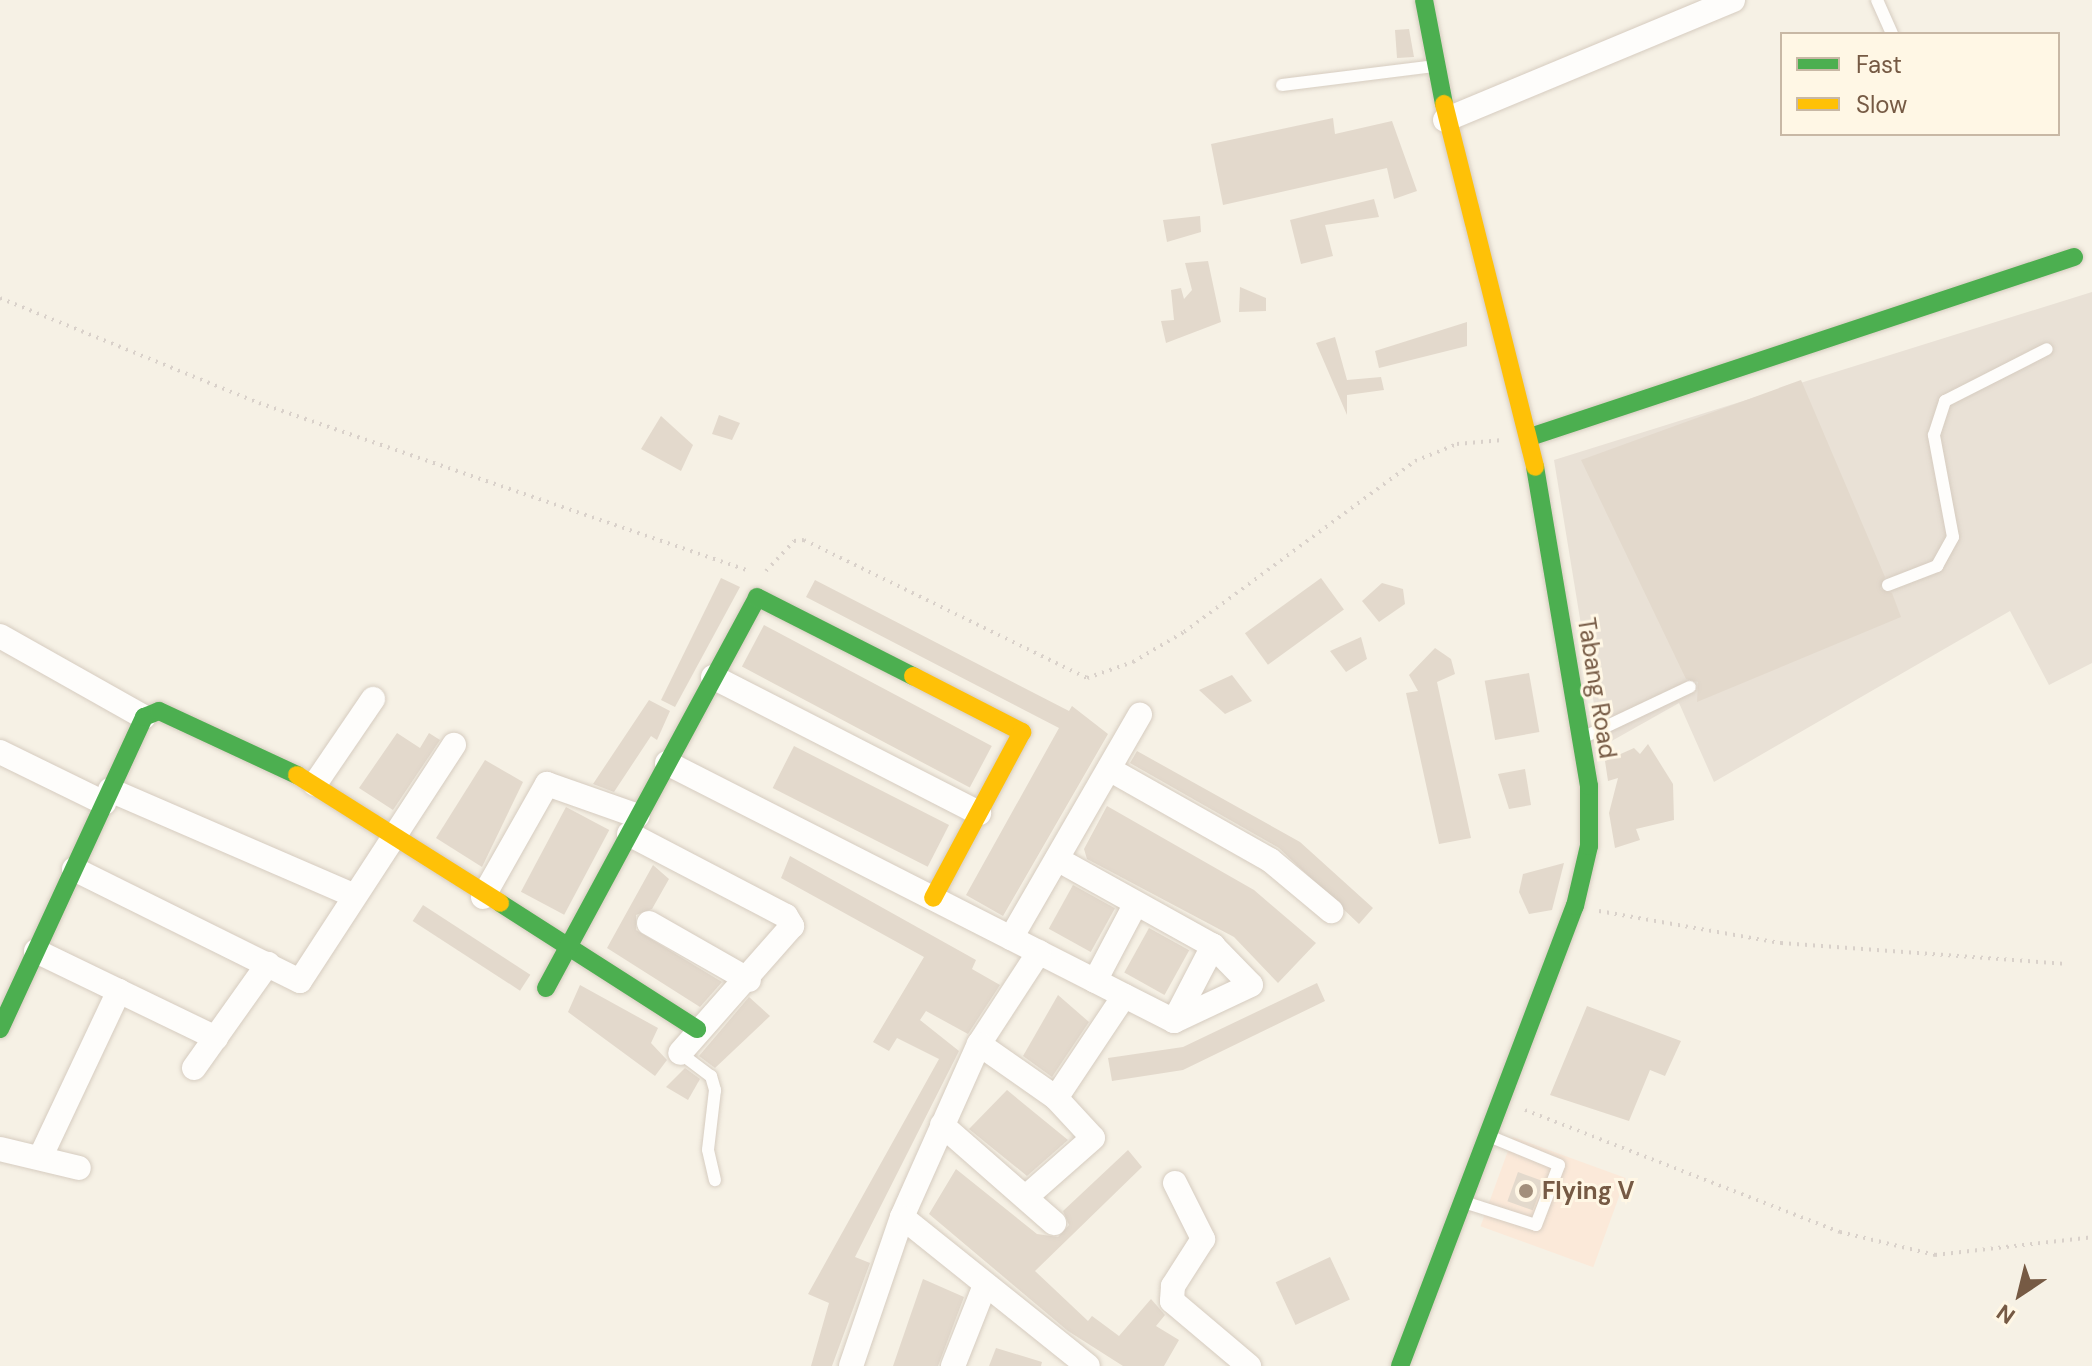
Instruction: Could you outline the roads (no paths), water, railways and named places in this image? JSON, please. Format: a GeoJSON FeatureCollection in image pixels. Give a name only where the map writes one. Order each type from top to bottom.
{"type":"FeatureCollection","features":[{"type":"Feature","properties":{"kind":"street","name":"Tabang Road"},"geometry":{"type":"LineString","coordinates":[[1400,1366],[1482,1134],[1575,906],[1589,846],[1581,738],[1530,437],[1445,120],[1424,0]]}},
{"type":"Feature","properties":{"kind":"street"},"geometry":{"type":"LineString","coordinates":[[1445,120],[1733,0]]}},
{"type":"Feature","properties":{"kind":"street"},"geometry":{"type":"LineString","coordinates":[[1530,437],[2074,257]]}},
{"type":"Feature","properties":{"kind":"street"},"geometry":{"type":"LineString","coordinates":[[546,988],[757,597],[1022,732],[933,898]]}},
{"type":"Feature","properties":{"kind":"street"},"geometry":{"type":"LineString","coordinates":[[0,636],[144,717]]}},
{"type":"Feature","properties":{"kind":"street"},"geometry":{"type":"LineString","coordinates":[[713,677],[979,813]]}},
{"type":"Feature","properties":{"kind":"street"},"geometry":{"type":"LineString","coordinates":[[315,784],[373,699]]}},
{"type":"Feature","properties":{"kind":"street"},"geometry":{"type":"LineString","coordinates":[[0,1029],[144,717],[159,711],[315,784],[393,840],[697,1029]]}},
{"type":"Feature","properties":{"kind":"street"},"geometry":{"type":"LineString","coordinates":[[1011,938],[1140,715]]}},
{"type":"Feature","properties":{"kind":"street"},"geometry":{"type":"LineString","coordinates":[[74,869],[300,981],[353,895],[393,840],[454,745]]}},
{"type":"Feature","properties":{"kind":"street"},"geometry":{"type":"LineString","coordinates":[[0,752],[353,895]]}},
{"type":"Feature","properties":{"kind":"street"},"geometry":{"type":"LineString","coordinates":[[667,763],[1174,1021]]}},
{"type":"Feature","properties":{"kind":"street"},"geometry":{"type":"LineString","coordinates":[[1109,769],[1270,860],[1331,911]]}},
{"type":"Feature","properties":{"kind":"street"},"geometry":{"type":"LineString","coordinates":[[483,897],[547,784],[634,825],[786,916],[792,926],[786,937],[749,980],[697,1029],[680,1053]]}},
{"type":"Feature","properties":{"kind":"street"},"geometry":{"type":"LineString","coordinates":[[1057,859],[1213,946],[1251,985],[1174,1021]]}},
{"type":"Feature","properties":{"kind":"street"},"geometry":{"type":"LineString","coordinates":[[1095,981],[1135,905]]}},
{"type":"Feature","properties":{"kind":"street"},"geometry":{"type":"LineString","coordinates":[[649,923],[749,980]]}},
{"type":"Feature","properties":{"kind":"street"},"geometry":{"type":"LineString","coordinates":[[1174,1021],[1213,946]]}},
{"type":"Feature","properties":{"kind":"street"},"geometry":{"type":"LineString","coordinates":[[36,951],[216,1038]]}},
{"type":"Feature","properties":{"kind":"street"},"geometry":{"type":"LineString","coordinates":[[851,1366],[902,1217],[942,1125],[979,1044],[1039,952]]}},
{"type":"Feature","properties":{"kind":"street"},"geometry":{"type":"LineString","coordinates":[[194,1068],[268,964]]}},
{"type":"Feature","properties":{"kind":"street"},"geometry":{"type":"LineString","coordinates":[[40,1158],[119,991]]}},
{"type":"Feature","properties":{"kind":"street"},"geometry":{"type":"LineString","coordinates":[[1056,1098],[1124,996]]}},
{"type":"Feature","properties":{"kind":"street"},"geometry":{"type":"LineString","coordinates":[[979,1044],[1056,1098],[1093,1138],[1026,1197]]}},
{"type":"Feature","properties":{"kind":"street"},"geometry":{"type":"LineString","coordinates":[[942,1125],[1054,1223]]}},
{"type":"Feature","properties":{"kind":"street"},"geometry":{"type":"LineString","coordinates":[[0,1149],[79,1168]]}},
{"type":"Feature","properties":{"kind":"street"},"geometry":{"type":"LineString","coordinates":[[1175,1183],[1203,1239],[1172,1301],[1249,1366]]}},
{"type":"Feature","properties":{"kind":"street"},"geometry":{"type":"LineString","coordinates":[[902,1217],[985,1285],[1058,1356],[1088,1366]]}},
{"type":"Feature","properties":{"kind":"street"},"geometry":{"type":"LineString","coordinates":[[953,1366],[985,1285]]}},
{"type":"Feature","properties":{"kind":"lane"},"geometry":{"type":"LineString","coordinates":[[1877,0],[1891,32]]}},
{"type":"Feature","properties":{"kind":"lane"},"geometry":{"type":"LineString","coordinates":[[1282,85],[1434,66]]}},
{"type":"Feature","properties":{"kind":"lane"},"geometry":{"type":"LineString","coordinates":[[1888,585],[1937,566],[1953,537],[1934,435],[1945,401],[2047,349]]}},
{"type":"Feature","properties":{"kind":"lane"},"geometry":{"type":"LineString","coordinates":[[1581,738],[1690,687]]}},
{"type":"Feature","properties":{"kind":"lane"},"geometry":{"type":"LineString","coordinates":[[680,1053],[711,1076],[715,1090],[708,1150],[715,1180]]}},
{"type":"Feature","properties":{"kind":"lane"},"geometry":{"type":"LineString","coordinates":[[1460,1200],[1536,1225],[1559,1165],[1482,1134]]}},
{"type":"Feature","properties":{"kind":"place","name":"Flying V"},"geometry":{"type":"Point","coordinates":[1526,1191]}}]}
